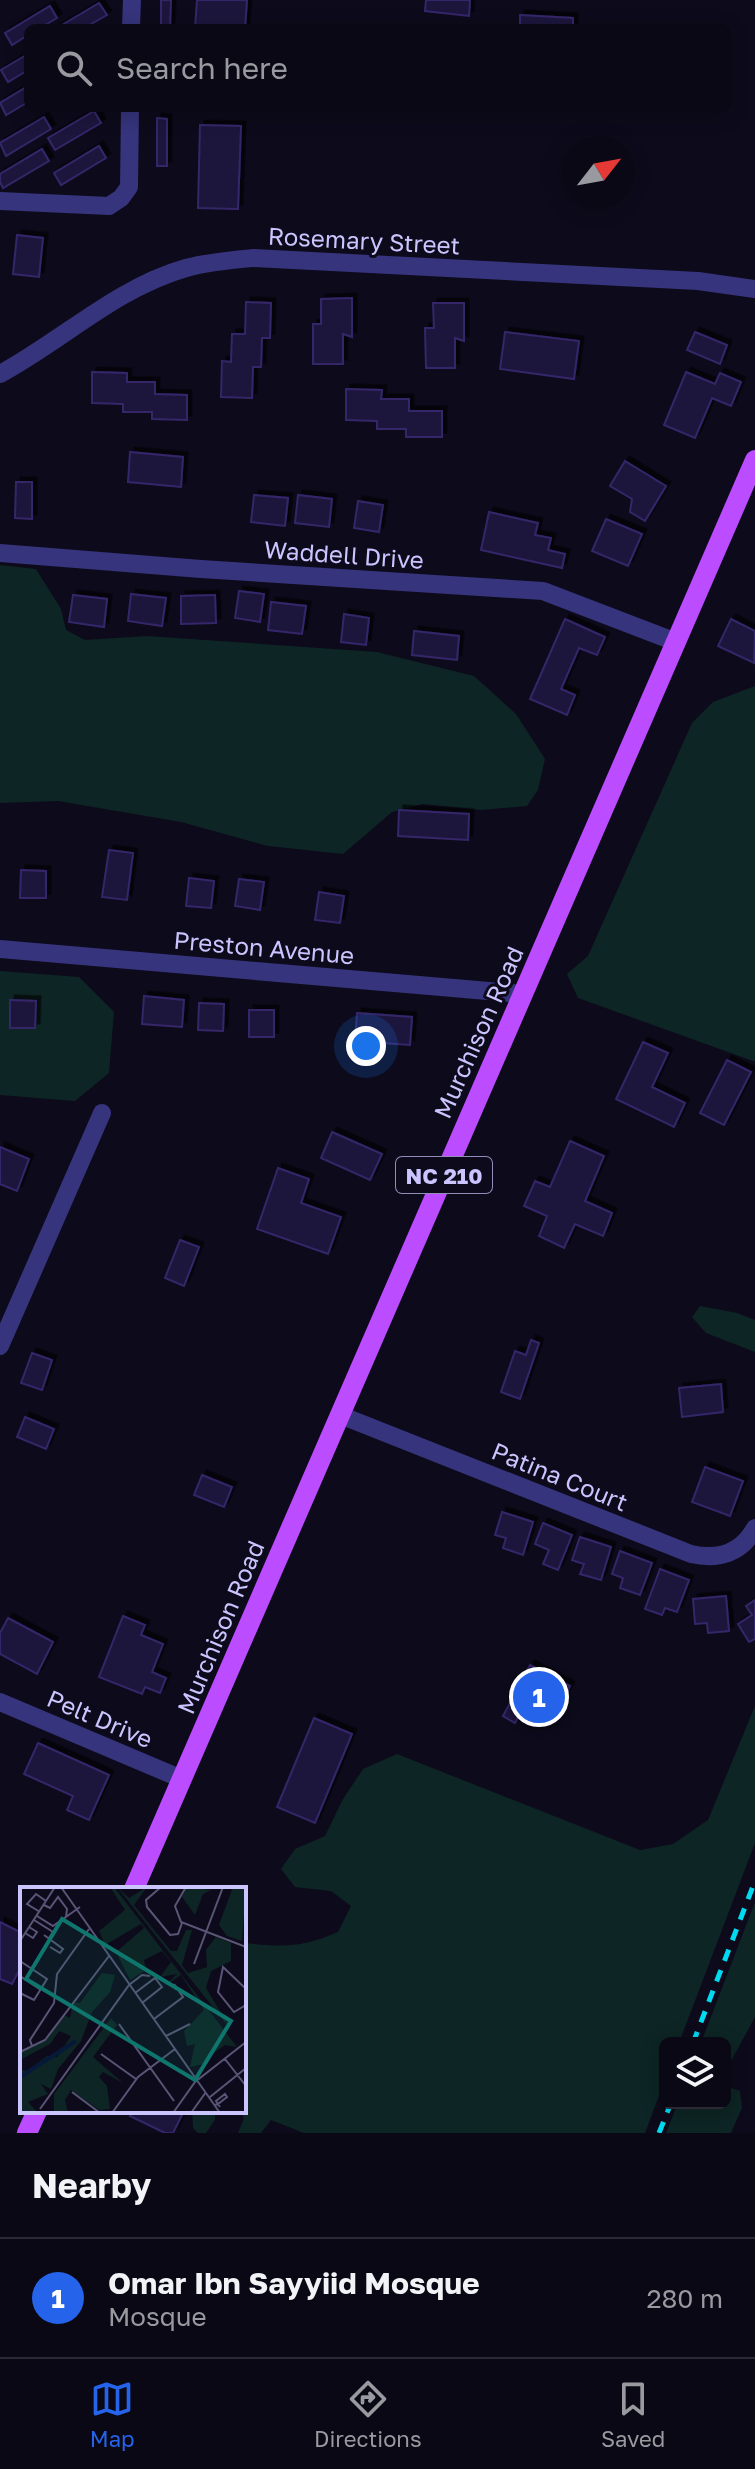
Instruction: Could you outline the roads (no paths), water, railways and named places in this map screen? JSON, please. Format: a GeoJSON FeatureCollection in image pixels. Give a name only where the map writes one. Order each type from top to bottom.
{"type":"FeatureCollection","features":[{"type":"Feature","properties":{"kind":"main road","name":"Murchison Road"},"geometry":{"type":"LineString","coordinates":[[135,1887],[755,460]]}},
{"type":"Feature","properties":{"kind":"main road"},"geometry":{"type":"LineString","coordinates":[[27,2133],[36,2113]]}},
{"type":"Feature","properties":{"kind":"street"},"geometry":{"type":"LineString","coordinates":[[131,24],[132,0]]}},
{"type":"Feature","properties":{"kind":"street"},"geometry":{"type":"LineString","coordinates":[[0,201],[109,206],[121,198],[129,187],[130,112]]}},
{"type":"Feature","properties":{"kind":"street","name":"Rosemary Street"},"geometry":{"type":"LineString","coordinates":[[0,374],[135,288],[187,268],[220,261],[253,258],[667,279],[755,289]]}},
{"type":"Feature","properties":{"kind":"street","name":"Waddell Drive"},"geometry":{"type":"LineString","coordinates":[[0,553],[543,591],[676,642]]}},
{"type":"Feature","properties":{"kind":"street","name":"Preston Avenue"},"geometry":{"type":"LineString","coordinates":[[0,949],[523,994]]}},
{"type":"Feature","properties":{"kind":"street"},"geometry":{"type":"LineString","coordinates":[[0,1346],[102,1113]]}},
{"type":"Feature","properties":{"kind":"street","name":"Patina Court"},"geometry":{"type":"LineString","coordinates":[[340,1415],[691,1554],[709,1558],[727,1554],[742,1545],[755,1528]]}},
{"type":"Feature","properties":{"kind":"street","name":"Pelt Drive"},"geometry":{"type":"LineString","coordinates":[[0,1702],[182,1779]]}},
{"type":"Feature","properties":{"kind":"railway"},"geometry":{"type":"LineString","coordinates":[[695,2037],[755,1881]]}},
{"type":"Feature","properties":{"kind":"railway"},"geometry":{"type":"LineString","coordinates":[[659,2133],[669,2109]]}},
{"type":"Feature","properties":{"kind":"place","name":"Omar Ibn Sayyiid Mosque"},"geometry":{"type":"Point","coordinates":[539,1697]}}]}
